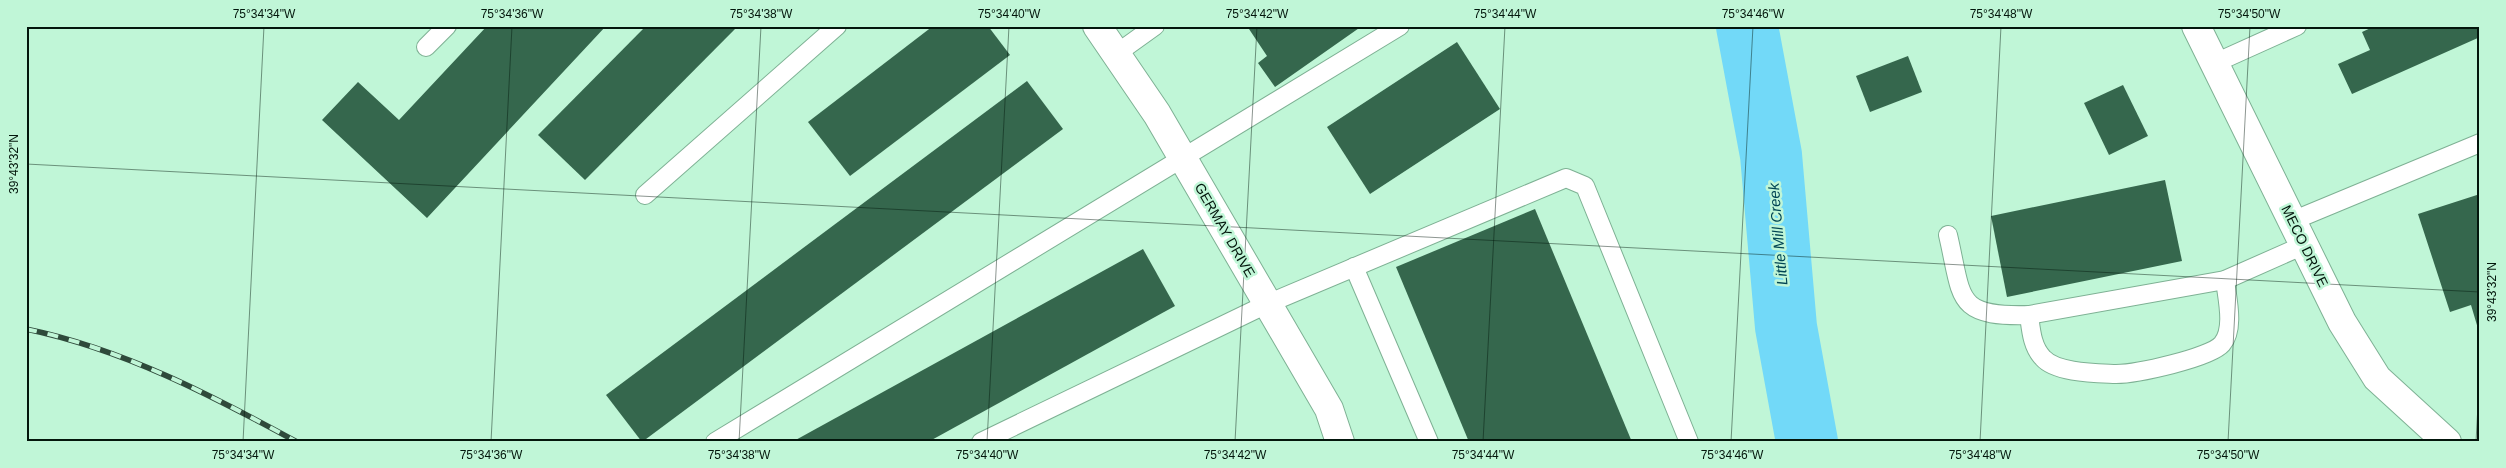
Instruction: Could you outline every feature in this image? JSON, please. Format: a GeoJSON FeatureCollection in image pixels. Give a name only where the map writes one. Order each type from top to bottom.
{"type":"FeatureCollection","features":[{"type":"Feature","properties":{"kind":"street","name":"GERMAY DRIVE"},"geometry":{"type":"LineString","coordinates":[[1096,26],[1158,114],[1329,409],[1340,442]]}},
{"type":"Feature","properties":{"kind":"street","name":"MECO DRIVE"},"geometry":{"type":"LineString","coordinates":[[2196,26],[2342,322],[2377,378],[2447,442]]}},
{"type":"Feature","properties":{"kind":"lane"},"geometry":{"type":"LineString","coordinates":[[426,47],[447,26]]}},
{"type":"Feature","properties":{"kind":"lane"},"geometry":{"type":"LineString","coordinates":[[645,195],[837,26]]}},
{"type":"Feature","properties":{"kind":"lane"},"geometry":{"type":"LineString","coordinates":[[1116,54],[1155,26]]}},
{"type":"Feature","properties":{"kind":"lane"},"geometry":{"type":"LineString","coordinates":[[715,442],[1400,26]]}},
{"type":"Feature","properties":{"kind":"lane"},"geometry":{"type":"LineString","coordinates":[[2215,64],[2297,26]]}},
{"type":"Feature","properties":{"kind":"lane"},"geometry":{"type":"LineString","coordinates":[[2292,221],[2480,144]]}},
{"type":"Feature","properties":{"kind":"lane"},"geometry":{"type":"LineString","coordinates":[[981,442],[1267,304],[1566,178],[1585,186],[1689,442]]}},
{"type":"Feature","properties":{"kind":"lane"},"geometry":{"type":"LineString","coordinates":[[1948,235],[1962,296],[1973,308],[1997,316],[2029,315],[2225,280],[2304,245]]}},
{"type":"Feature","properties":{"kind":"lane"},"geometry":{"type":"LineString","coordinates":[[1354,267],[1429,442]]}},
{"type":"Feature","properties":{"kind":"lane"},"geometry":{"type":"LineString","coordinates":[[2029,315],[2034,343],[2043,359],[2060,369],[2118,374],[2179,362],[2214,352],[2224,343],[2229,326],[2225,280]]}},
{"type":"Feature","properties":{"kind":"building"},"geometry":{"type":"Polygon","coordinates":[[[487,26],[606,26],[427,218],[322,120],[358,82],[399,120],[487,26]]]}},
{"type":"Feature","properties":{"kind":"building"},"geometry":{"type":"Polygon","coordinates":[[[646,26],[738,26],[585,180],[538,135],[646,26]]]}},
{"type":"Feature","properties":{"kind":"building"},"geometry":{"type":"Polygon","coordinates":[[[933,26],[988,26],[1010,55],[850,176],[808,122],[933,26]]]}},
{"type":"Feature","properties":{"kind":"building"},"geometry":{"type":"Polygon","coordinates":[[[1247,26],[1362,26],[1275,87],[1258,63],[1267,56],[1247,26]]]}},
{"type":"Feature","properties":{"kind":"building"},"geometry":{"type":"Polygon","coordinates":[[[2375,26],[2480,26],[2480,37],[2352,94],[2338,64],[2370,50],[2362,32],[2375,26]]]}},
{"type":"Feature","properties":{"kind":"building"},"geometry":{"type":"Polygon","coordinates":[[[1457,42],[1500,109],[1370,194],[1327,127],[1457,42]]]}},
{"type":"Feature","properties":{"kind":"building"},"geometry":{"type":"Polygon","coordinates":[[[1908,56],[1922,92],[1870,112],[1856,76],[1908,56]]]}},
{"type":"Feature","properties":{"kind":"building"},"geometry":{"type":"Polygon","coordinates":[[[1027,81],[1063,129],[642,442],[606,395],[1027,81]]]}},
{"type":"Feature","properties":{"kind":"building"},"geometry":{"type":"Polygon","coordinates":[[[2123,85],[2148,136],[2109,155],[2084,103],[2123,85]]]}},
{"type":"Feature","properties":{"kind":"building"},"geometry":{"type":"Polygon","coordinates":[[[2165,180],[2182,261],[2007,297],[1991,216],[2165,180]]]}},
{"type":"Feature","properties":{"kind":"building"},"geometry":{"type":"Polygon","coordinates":[[[2480,194],[2479,332],[2471,305],[2450,312],[2418,214],[2480,194]]]}},
{"type":"Feature","properties":{"kind":"building"},"geometry":{"type":"Polygon","coordinates":[[[1535,209],[1632,442],[1469,442],[1396,267],[1535,209]]]}},
{"type":"Feature","properties":{"kind":"building"},"geometry":{"type":"Polygon","coordinates":[[[1143,249],[1175,306],[928,442],[792,442],[1143,249]]]}},
{"type":"Feature","properties":{"kind":"waterway","name":"Little Mill Creek"},"geometry":{"type":"LineString","coordinates":[[1747,26],[1771,155],[1786,327],[1807,442]]}},
{"type":"Feature","properties":{"kind":"railway"},"geometry":{"type":"LineString","coordinates":[[26,329],[97,348],[166,375],[232,407],[297,442]]}}]}
